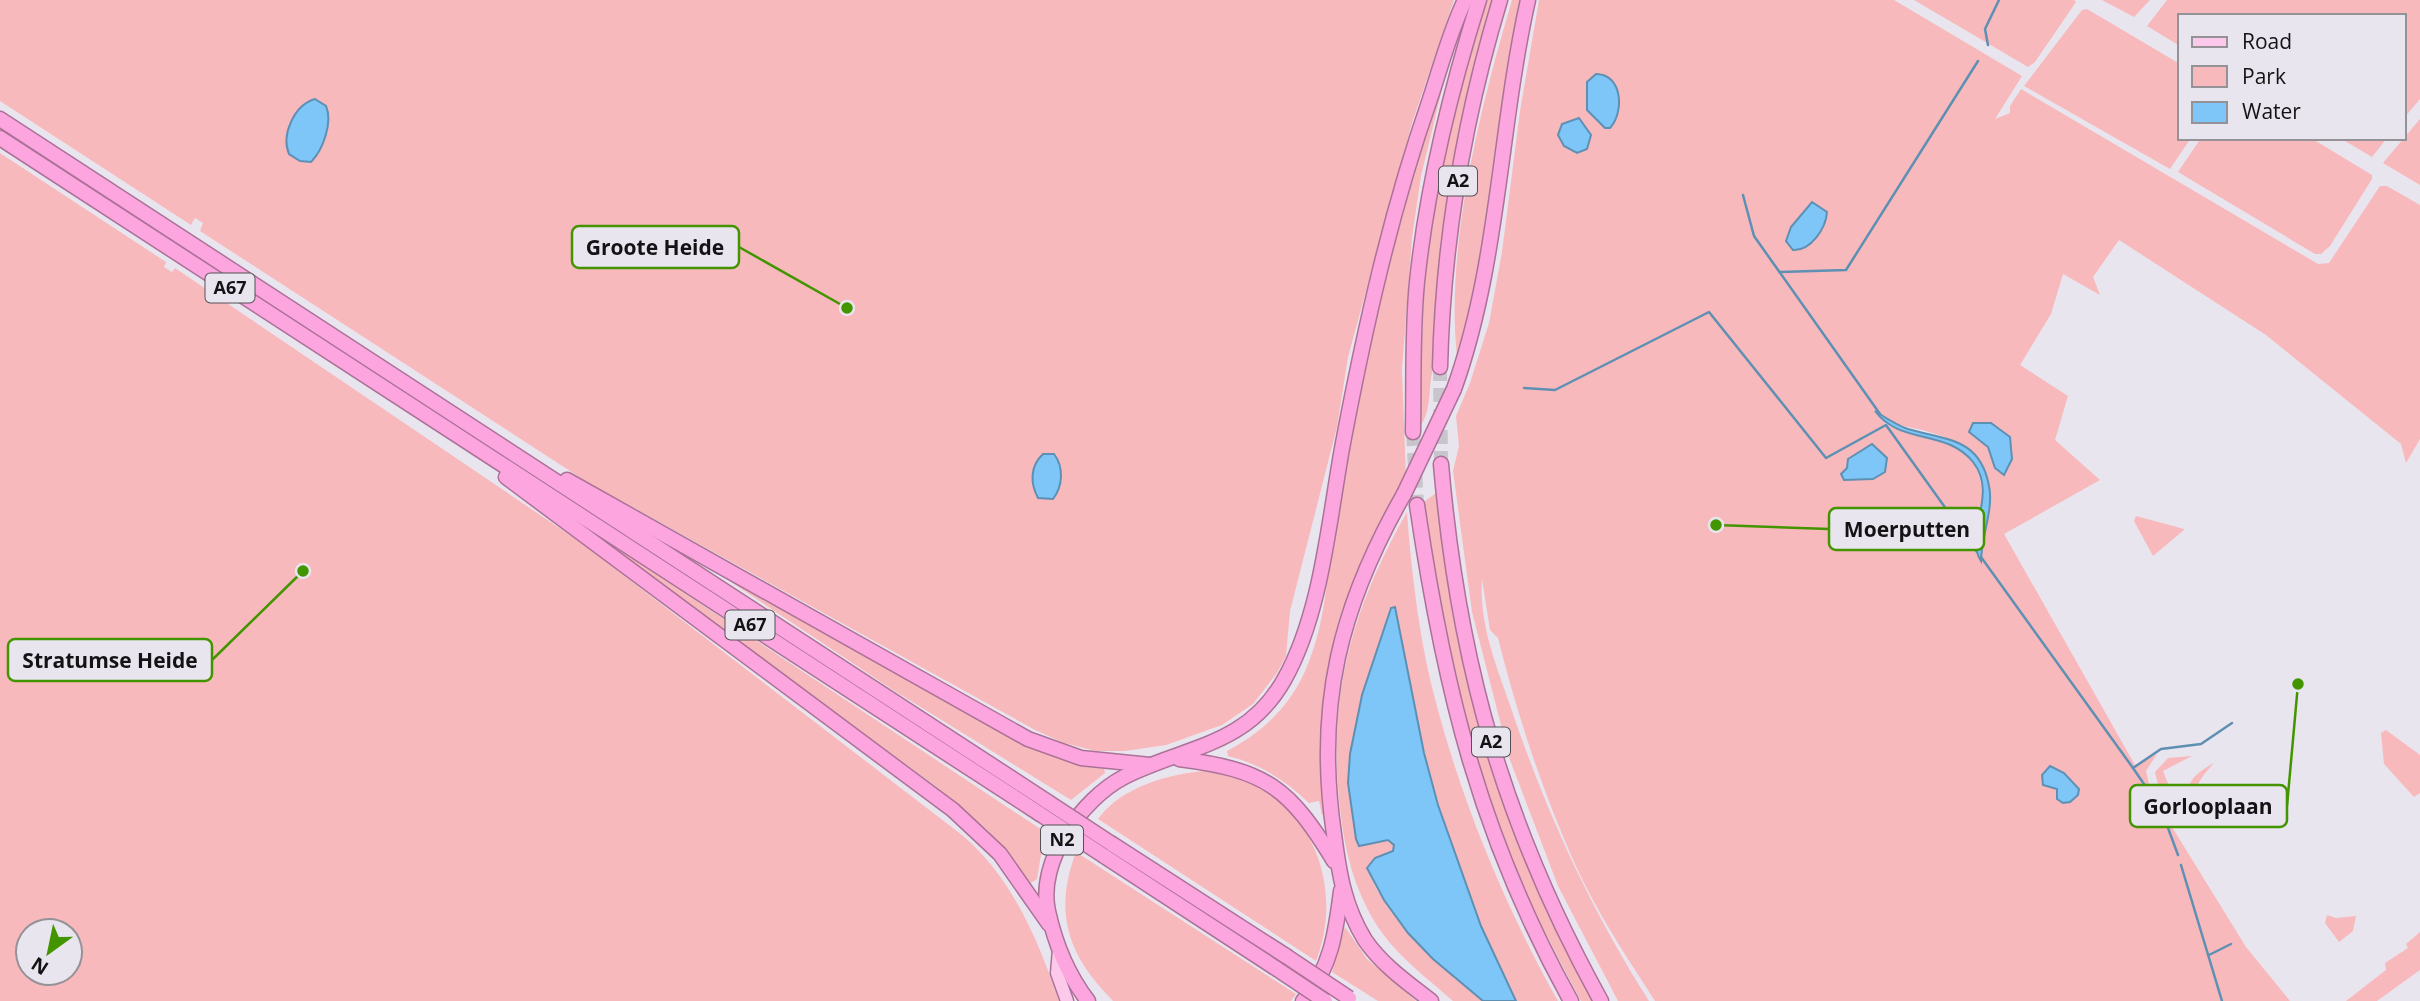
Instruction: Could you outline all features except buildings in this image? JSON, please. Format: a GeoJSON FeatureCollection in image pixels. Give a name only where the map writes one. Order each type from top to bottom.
{"type":"FeatureCollection","features":[{"type":"Feature","properties":{"kind":"highway"},"geometry":{"type":"LineString","coordinates":[[1175,758],[1224,738],[1253,718],[1279,689],[1300,647],[1317,581],[1367,326],[1390,232],[1419,131],[1465,0]]}},
{"type":"Feature","properties":{"kind":"highway","name":"A2"},"geometry":{"type":"LineString","coordinates":[[1413,432],[1417,284],[1432,177],[1440,136],[1479,0]]}},
{"type":"Feature","properties":{"kind":"highway","name":"A2"},"geometry":{"type":"LineString","coordinates":[[1440,367],[1444,285],[1458,183],[1474,99],[1500,0]]}},
{"type":"Feature","properties":{"kind":"highway","name":"A2"},"geometry":{"type":"LineString","coordinates":[[1338,868],[1326,759],[1332,678],[1358,584],[1454,389],[1468,350],[1484,286],[1508,108],[1528,0]]}},
{"type":"Feature","properties":{"kind":"highway","name":"A67"},"geometry":{"type":"LineString","coordinates":[[0,119],[539,470],[1108,850],[1325,1001]]}},
{"type":"Feature","properties":{"kind":"highway","name":"A67"},"geometry":{"type":"LineString","coordinates":[[0,138],[460,438],[1044,808]]}},
{"type":"Feature","properties":{"kind":"highway","name":"A67"},"geometry":{"type":"LineString","coordinates":[[460,438],[508,479],[953,810],[1000,855],[1037,911],[1055,930]]}},
{"type":"Feature","properties":{"kind":"highway","name":"A2"},"geometry":{"type":"LineString","coordinates":[[1441,464],[1448,544],[1458,613],[1482,716],[1528,852],[1601,1001]]}},
{"type":"Feature","properties":{"kind":"highway","name":"A67"},"geometry":{"type":"LineString","coordinates":[[539,470],[579,485],[1028,739],[1081,758],[1155,765]]}},
{"type":"Feature","properties":{"kind":"highway","name":"A2"},"geometry":{"type":"LineString","coordinates":[[1417,505],[1433,615],[1471,770],[1510,880],[1571,1001]]}},
{"type":"Feature","properties":{"kind":"highway","name":"N2"},"geometry":{"type":"LineString","coordinates":[[1088,1001],[1059,949],[1047,910],[1050,876],[1072,824],[1109,787],[1175,758],[1229,766],[1273,786],[1306,815],[1338,868],[1351,914],[1371,947],[1431,1001]]}},
{"type":"Feature","properties":{"kind":"highway","name":"A67"},"geometry":{"type":"LineString","coordinates":[[1108,850],[1286,956],[1352,999]]}},
{"type":"Feature","properties":{"kind":"highway","name":"N2"},"geometry":{"type":"LineString","coordinates":[[1303,1001],[1317,983],[1332,949],[1342,889]]}},
{"type":"Feature","properties":{"kind":"main road"},"geometry":{"type":"LineString","coordinates":[[1059,949],[1057,973],[1067,1001]]}},
{"type":"Feature","properties":{"kind":"green space"},"geometry":{"type":"Polygon","coordinates":[[[0,0],[1454,0],[1412,123],[1348,357],[1337,427],[1290,611],[1286,656],[1277,673],[1253,704],[1222,725],[1166,745],[1125,751],[1096,751],[1064,743],[1035,730],[587,482],[200,231],[203,223],[195,218],[191,225],[0,101],[0,0]]]}},
{"type":"Feature","properties":{"kind":"green space"},"geometry":{"type":"Polygon","coordinates":[[[1485,0],[1494,0],[1428,406],[1419,427],[1424,281],[1438,177],[1485,0]]]}},
{"type":"Feature","properties":{"kind":"green space"},"geometry":{"type":"Polygon","coordinates":[[[1512,0],[1522,0],[1501,110],[1479,265],[1457,356],[1456,269],[1468,176],[1512,0]]]}},
{"type":"Feature","properties":{"kind":"green space"},"geometry":{"type":"Polygon","coordinates":[[[1539,0],[1894,0],[2022,76],[1995,119],[2010,113],[2010,106],[2021,89],[2318,264],[2329,263],[2380,186],[2387,186],[2420,205],[2420,439],[2406,463],[2401,444],[2266,335],[2119,240],[2093,277],[2100,295],[2063,274],[2051,314],[2020,365],[2068,396],[2055,440],[2100,480],[2004,534],[2135,765],[2157,754],[2146,771],[2151,793],[2246,947],[2290,1001],[1655,1001],[1602,916],[1562,835],[1531,751],[1498,638],[1490,630],[1482,579],[1483,612],[1490,644],[1539,785],[1571,859],[1607,931],[1649,1001],[1618,1001],[1558,886],[1510,760],[1472,612],[1453,471],[1459,446],[1456,416],[1470,383],[1489,323],[1502,252],[1520,111],[1539,0]],[[1883,422],[1902,431],[1935,439],[1966,454],[1975,465],[1980,478],[1983,508],[1981,541],[1989,508],[1990,488],[1985,471],[1976,457],[1949,439],[1883,422]],[[1969,432],[1988,447],[1995,468],[2013,448],[1969,432]]]}},
{"type":"Feature","properties":{"kind":"green space"},"geometry":{"type":"Polygon","coordinates":[[[1914,0],[2076,2],[2035,62],[2028,67],[1914,0]]]}},
{"type":"Feature","properties":{"kind":"green space"},"geometry":{"type":"Polygon","coordinates":[[[2102,0],[2150,0],[2134,17],[2102,0]]]}},
{"type":"Feature","properties":{"kind":"green space"},"geometry":{"type":"Polygon","coordinates":[[[2167,0],[2420,0],[2420,99],[2406,116],[2406,14],[2178,14],[2178,45],[2147,26],[2167,0]]]}},
{"type":"Feature","properties":{"kind":"green space"},"geometry":{"type":"Polygon","coordinates":[[[2087,9],[2178,63],[2178,140],[2190,140],[2170,169],[2024,86],[2082,10],[2087,9]]]}},
{"type":"Feature","properties":{"kind":"green space"},"geometry":{"type":"Polygon","coordinates":[[[1454,40],[1421,176],[1412,238],[1402,370],[1406,478],[1364,554],[1339,619],[1323,701],[1320,744],[1325,815],[1322,815],[1319,801],[1309,803],[1272,774],[1251,763],[1228,756],[1227,751],[1253,735],[1286,704],[1302,678],[1314,648],[1325,600],[1341,478],[1370,342],[1409,191],[1454,40]]]}},
{"type":"Feature","properties":{"kind":"green space"},"geometry":{"type":"Polygon","coordinates":[[[2420,119],[2420,185],[2383,163],[2402,140],[2406,140],[2406,136],[2420,119]]]}},
{"type":"Feature","properties":{"kind":"green space"},"geometry":{"type":"Polygon","coordinates":[[[2200,140],[2314,140],[2372,175],[2372,179],[2330,246],[2321,254],[2315,254],[2178,172],[2200,140]]]}},
{"type":"Feature","properties":{"kind":"green space"},"geometry":{"type":"Polygon","coordinates":[[[2343,140],[2385,140],[2372,157],[2343,140]]]}},
{"type":"Feature","properties":{"kind":"green space"},"geometry":{"type":"Polygon","coordinates":[[[0,153],[166,262],[164,267],[172,272],[175,268],[583,544],[962,835],[980,852],[1009,890],[1042,955],[1059,1001],[0,1001],[0,153]]]}},
{"type":"Feature","properties":{"kind":"green space"},"geometry":{"type":"Polygon","coordinates":[[[1436,493],[1457,636],[1485,746],[1499,790],[1534,876],[1595,1001],[1581,1001],[1557,956],[1514,866],[1482,781],[1450,663],[1421,504],[1436,493]]]}},
{"type":"Feature","properties":{"kind":"green space"},"geometry":{"type":"Polygon","coordinates":[[[1407,512],[1413,579],[1428,670],[1456,771],[1502,889],[1558,1001],[1516,1001],[1481,926],[1438,805],[1424,753],[1395,607],[1390,608],[1362,695],[1350,754],[1348,783],[1356,839],[1389,839],[1394,845],[1393,851],[1367,868],[1376,887],[1387,906],[1416,941],[1483,1001],[1453,1001],[1403,957],[1378,927],[1353,874],[1343,832],[1337,775],[1340,696],[1357,622],[1387,549],[1407,512]]]}},
{"type":"Feature","properties":{"kind":"green space"},"geometry":{"type":"Polygon","coordinates":[[[2136,516],[2184,530],[2153,556],[2134,521],[2136,516]]]}},
{"type":"Feature","properties":{"kind":"green space"},"geometry":{"type":"Polygon","coordinates":[[[577,522],[1048,834],[1043,843],[1037,879],[1031,883],[987,830],[934,785],[577,522]]]}},
{"type":"Feature","properties":{"kind":"green space"},"geometry":{"type":"Polygon","coordinates":[[[686,552],[891,669],[1104,767],[1105,773],[1071,800],[893,690],[686,552]]]}},
{"type":"Feature","properties":{"kind":"green space"},"geometry":{"type":"Polygon","coordinates":[[[2386,730],[2420,755],[2420,793],[2414,797],[2384,764],[2381,733],[2386,730]]]}},
{"type":"Feature","properties":{"kind":"green space"},"geometry":{"type":"Polygon","coordinates":[[[2192,756],[2163,771],[2175,801],[2159,789],[2155,772],[2168,758],[2192,756]]]}},
{"type":"Feature","properties":{"kind":"green space"},"geometry":{"type":"Polygon","coordinates":[[[2214,763],[2194,794],[2195,816],[2188,798],[2190,785],[2198,773],[2214,763]]]}},
{"type":"Feature","properties":{"kind":"green space"},"geometry":{"type":"Polygon","coordinates":[[[1203,771],[1257,786],[1284,805],[1300,823],[1321,866],[1325,890],[1323,938],[1316,961],[1098,819],[1119,799],[1146,784],[1175,775],[1203,771]]]}},
{"type":"Feature","properties":{"kind":"green space"},"geometry":{"type":"Polygon","coordinates":[[[1076,852],[1296,994],[1291,1001],[1113,1001],[1085,967],[1069,932],[1066,895],[1076,852]]]}},
{"type":"Feature","properties":{"kind":"green space"},"geometry":{"type":"Polygon","coordinates":[[[2327,915],[2336,918],[2356,916],[2353,931],[2339,942],[2325,923],[2327,915]]]}},
{"type":"Feature","properties":{"kind":"green space"},"geometry":{"type":"Polygon","coordinates":[[[1345,927],[1367,959],[1416,1001],[1378,1001],[1332,972],[1345,927]]]}},
{"type":"Feature","properties":{"kind":"green space"},"geometry":{"type":"Polygon","coordinates":[[[2420,932],[2420,970],[2377,1001],[2346,1001],[2386,970],[2385,963],[2408,948],[2406,944],[2420,932]]]}},
{"type":"Feature","properties":{"kind":"water"},"geometry":{"type":"Polygon","coordinates":[[[1596,74],[1605,76],[1616,87],[1618,112],[1610,128],[1605,128],[1587,110],[1587,82],[1596,74]]]}},
{"type":"Feature","properties":{"kind":"water"},"geometry":{"type":"Polygon","coordinates":[[[315,99],[326,106],[326,135],[311,162],[300,161],[289,154],[288,130],[301,107],[315,99]]]}},
{"type":"Feature","properties":{"kind":"water"},"geometry":{"type":"Polygon","coordinates":[[[1579,118],[1591,135],[1587,149],[1577,153],[1564,146],[1558,135],[1562,124],[1579,118]]]}},
{"type":"Feature","properties":{"kind":"water"},"geometry":{"type":"Polygon","coordinates":[[[1812,202],[1827,212],[1824,225],[1811,243],[1793,250],[1786,241],[1791,227],[1812,202]]]}},
{"type":"Feature","properties":{"kind":"water"},"geometry":{"type":"Polygon","coordinates":[[[1875,411],[1904,427],[1959,443],[1978,458],[1990,495],[1981,561],[1976,539],[1983,488],[1973,462],[1950,445],[1897,429],[1885,422],[1875,411]]]}},
{"type":"Feature","properties":{"kind":"water"},"geometry":{"type":"Polygon","coordinates":[[[1973,423],[1991,423],[2010,437],[2012,459],[2004,475],[1995,468],[1988,447],[1969,432],[1973,423]]]}},
{"type":"Feature","properties":{"kind":"water"},"geometry":{"type":"Polygon","coordinates":[[[1872,444],[1887,458],[1885,472],[1873,479],[1844,480],[1841,474],[1847,468],[1848,459],[1872,444]]]}},
{"type":"Feature","properties":{"kind":"water"},"geometry":{"type":"Polygon","coordinates":[[[1043,454],[1054,454],[1061,471],[1053,499],[1038,498],[1034,486],[1034,469],[1043,454]]]}},
{"type":"Feature","properties":{"kind":"water"},"geometry":{"type":"Polygon","coordinates":[[[1395,607],[1424,753],[1438,805],[1481,926],[1516,1001],[1483,1001],[1433,959],[1408,933],[1384,900],[1367,868],[1375,858],[1393,851],[1394,845],[1388,840],[1359,846],[1356,839],[1348,783],[1350,754],[1362,695],[1391,608],[1395,607]]]}},
{"type":"Feature","properties":{"kind":"water"},"geometry":{"type":"Polygon","coordinates":[[[2050,766],[2064,773],[2079,789],[2078,795],[2070,802],[2063,803],[2057,799],[2057,789],[2043,785],[2042,775],[2050,766]]]}},
{"type":"Feature","properties":{"kind":"waterway"},"geometry":{"type":"LineString","coordinates":[[1988,45],[1985,29],[1999,0]]}},
{"type":"Feature","properties":{"kind":"waterway"},"geometry":{"type":"LineString","coordinates":[[1780,272],[1846,270],[1978,61]]}},
{"type":"Feature","properties":{"kind":"waterway"},"geometry":{"type":"LineString","coordinates":[[1743,195],[1754,236],[1880,414]]}},
{"type":"Feature","properties":{"kind":"waterway"},"geometry":{"type":"LineString","coordinates":[[1524,388],[1555,390],[1709,312],[1826,458],[1886,425],[1977,552]]}},
{"type":"Feature","properties":{"kind":"waterway"},"geometry":{"type":"LineString","coordinates":[[1981,557],[2133,768]]}},
{"type":"Feature","properties":{"kind":"waterway"},"geometry":{"type":"LineString","coordinates":[[2178,855],[2161,809],[2133,768],[2161,749],[2201,744],[2232,723]]}},
{"type":"Feature","properties":{"kind":"waterway"},"geometry":{"type":"LineString","coordinates":[[2181,865],[2222,1001]]}},
{"type":"Feature","properties":{"kind":"waterway"},"geometry":{"type":"LineString","coordinates":[[2209,955],[2231,944]]}},
{"type":"Feature","properties":{"kind":"tunnel"},"geometry":{"type":"LineString","coordinates":[[1440,367],[1441,464]]}},
{"type":"Feature","properties":{"kind":"tunnel"},"geometry":{"type":"LineString","coordinates":[[1413,432],[1417,505]]}},
{"type":"Feature","properties":{"kind":"place","name":"Groote Heide"},"geometry":{"type":"Point","coordinates":[847,308]}},
{"type":"Feature","properties":{"kind":"place","name":"Moerputten"},"geometry":{"type":"Point","coordinates":[1716,525]}},
{"type":"Feature","properties":{"kind":"place","name":"Stratumse Heide"},"geometry":{"type":"Point","coordinates":[303,571]}},
{"type":"Feature","properties":{"kind":"place","name":"Gorlooplaan"},"geometry":{"type":"Point","coordinates":[2298,684]}}]}
